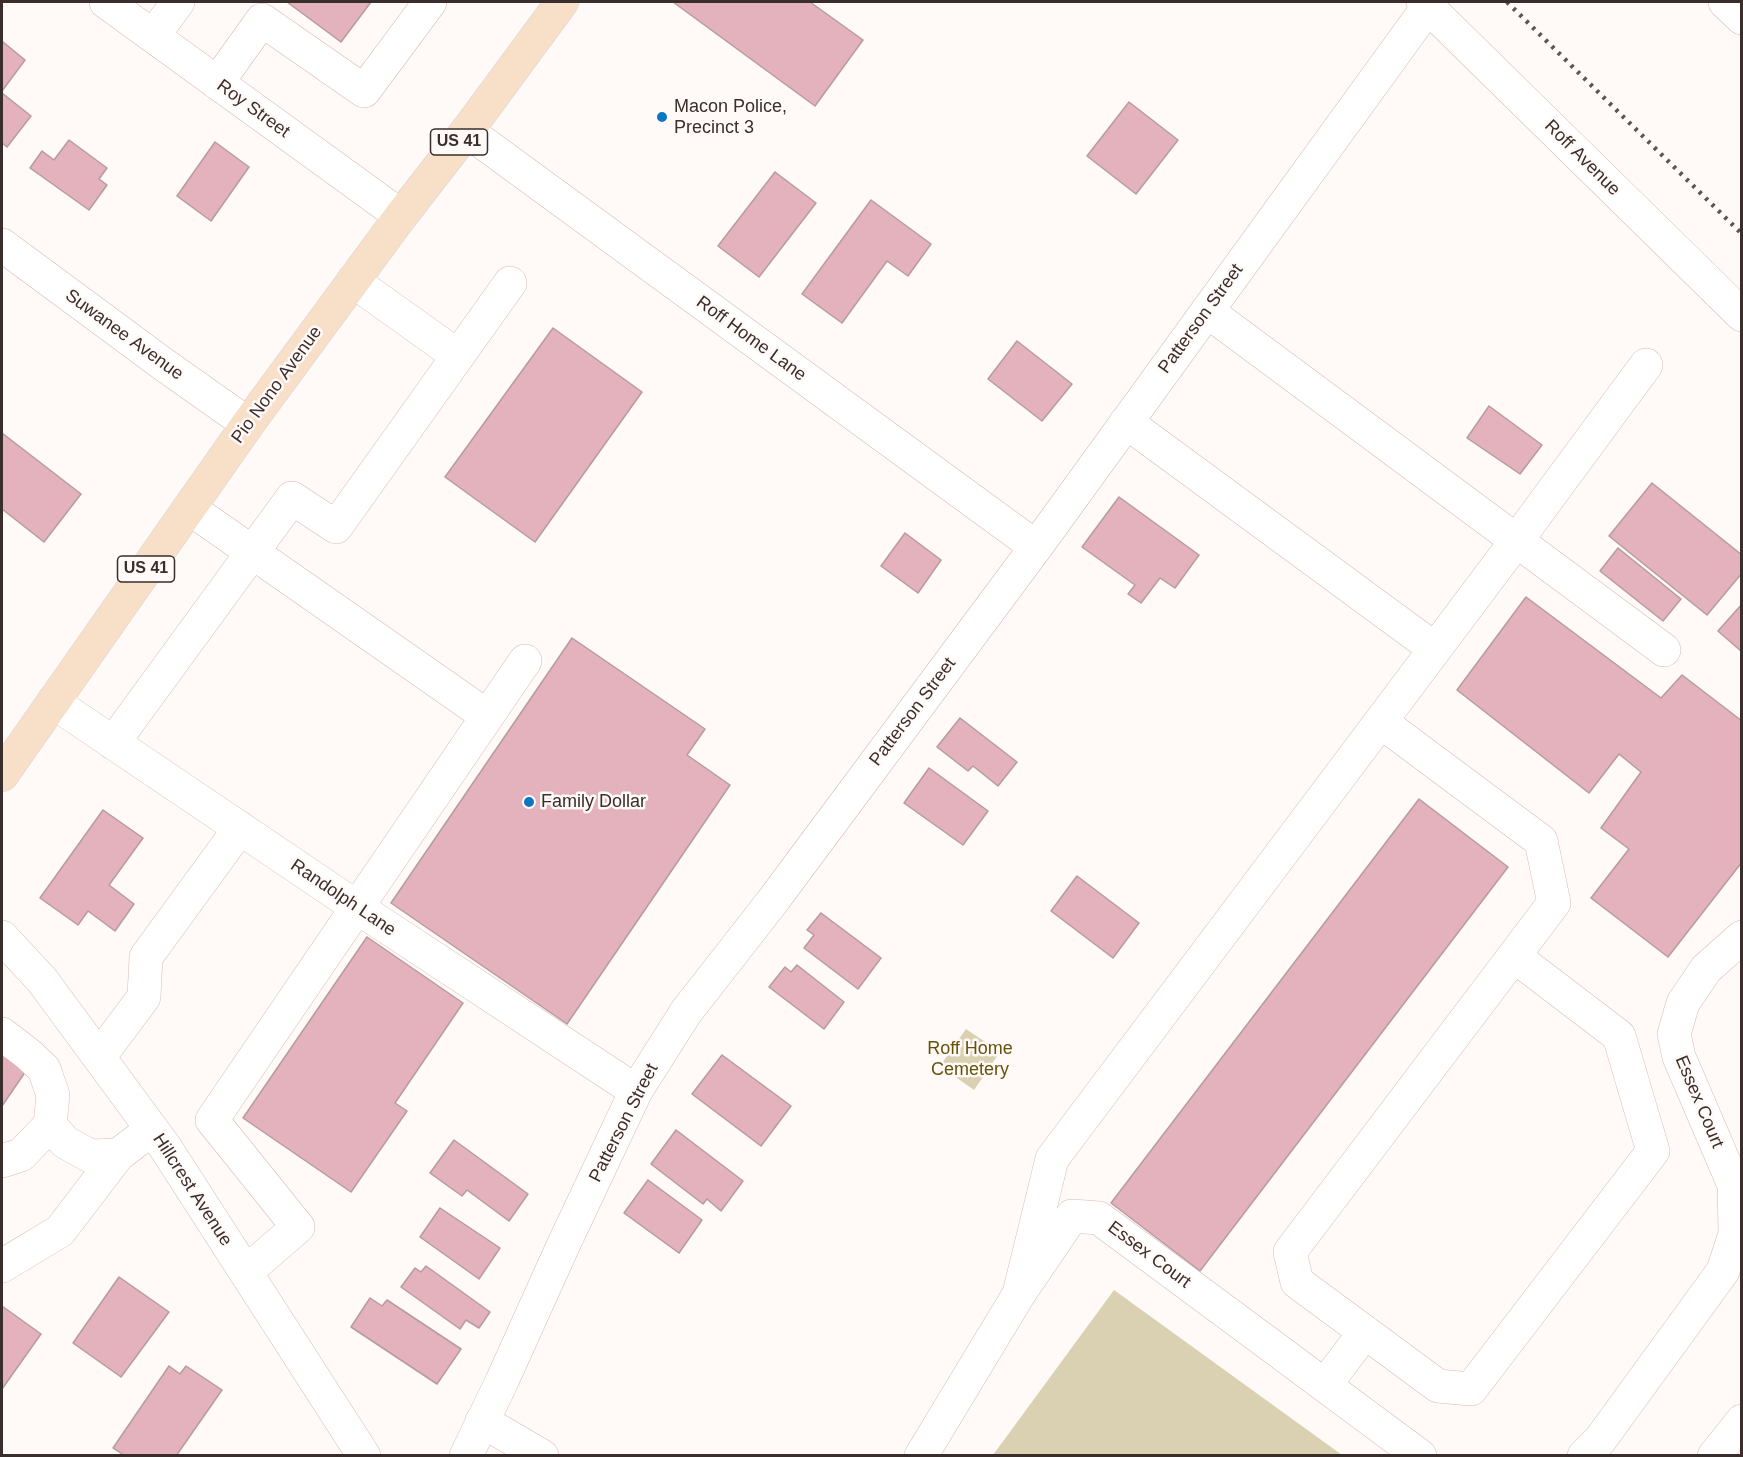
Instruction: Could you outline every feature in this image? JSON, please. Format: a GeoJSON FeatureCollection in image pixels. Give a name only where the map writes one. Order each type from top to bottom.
{"type":"FeatureCollection","features":[{"type":"Feature","properties":{"kind":"main road","name":"Pio Nono Avenue"},"geometry":{"type":"LineString","coordinates":[[2,775],[248,424],[562,2]]}},
{"type":"Feature","properties":{"kind":"street","name":"Roy Street"},"geometry":{"type":"LineString","coordinates":[[106,2],[401,216]]}},
{"type":"Feature","properties":{"kind":"street"},"geometry":{"type":"LineString","coordinates":[[153,36],[178,2]]}},
{"type":"Feature","properties":{"kind":"street"},"geometry":{"type":"LineString","coordinates":[[217,83],[257,11],[363,91],[430,2]]}},
{"type":"Feature","properties":{"kind":"street"},"geometry":{"type":"LineString","coordinates":[[1725,2],[1742,18]]}},
{"type":"Feature","properties":{"kind":"street","name":"Patterson Street"},"geometry":{"type":"LineString","coordinates":[[466,1455],[636,1090],[686,1012],[772,902],[1035,547],[1207,311],[1425,4]]}},
{"type":"Feature","properties":{"kind":"street","name":"Roff Avenue"},"geometry":{"type":"LineString","coordinates":[[1425,4],[1742,315]]}},
{"type":"Feature","properties":{"kind":"street","name":"Roff Home Lane"},"geometry":{"type":"LineString","coordinates":[[467,132],[1035,547]]}},
{"type":"Feature","properties":{"kind":"street","name":"Suwanee Avenue"},"geometry":{"type":"LineString","coordinates":[[2,245],[248,424]]}},
{"type":"Feature","properties":{"kind":"street"},"geometry":{"type":"LineString","coordinates":[[353,281],[458,356]]}},
{"type":"Feature","properties":{"kind":"street"},"geometry":{"type":"LineString","coordinates":[[113,742],[292,498],[336,527],[510,283]]}},
{"type":"Feature","properties":{"kind":"street"},"geometry":{"type":"LineString","coordinates":[[1207,311],[1664,650]]}},
{"type":"Feature","properties":{"kind":"street"},"geometry":{"type":"LineString","coordinates":[[1019,1294],[1052,1159],[1646,365]]}},
{"type":"Feature","properties":{"kind":"street"},"geometry":{"type":"LineString","coordinates":[[1126,422],[1435,649]]}},
{"type":"Feature","properties":{"kind":"street"},"geometry":{"type":"LineString","coordinates":[[189,508],[487,716]]}},
{"type":"Feature","properties":{"kind":"street"},"geometry":{"type":"LineString","coordinates":[[246,1272],[298,1227],[212,1120],[525,661]]}},
{"type":"Feature","properties":{"kind":"street","name":"Randolph Lane"},"geometry":{"type":"LineString","coordinates":[[52,702],[358,908],[636,1090]]}},
{"type":"Feature","properties":{"kind":"street"},"geometry":{"type":"LineString","coordinates":[[1381,722],[1541,841],[1554,903],[1290,1252],[1297,1282],[1438,1386],[1471,1389],[1653,1150],[1619,1036],[1514,956]]}},
{"type":"Feature","properties":{"kind":"street"},"geometry":{"type":"LineString","coordinates":[[99,1057],[144,997],[146,957],[240,828]]}},
{"type":"Feature","properties":{"kind":"street","name":"Hillcrest Avenue"},"geometry":{"type":"LineString","coordinates":[[2,937],[42,980],[152,1129],[364,1455]]}},
{"type":"Feature","properties":{"kind":"street","name":"Essex Court"},"geometry":{"type":"LineString","coordinates":[[1584,1455],[1600,1440],[1723,1271],[1735,1234],[1738,1217],[1734,1185],[1679,1057],[1674,1034],[1683,1003],[1706,969],[1742,937]]}},
{"type":"Feature","properties":{"kind":"street"},"geometry":{"type":"LineString","coordinates":[[2,1034],[44,1069],[53,1095],[50,1125],[21,1155],[2,1161]]}},
{"type":"Feature","properties":{"kind":"street"},"geometry":{"type":"LineString","coordinates":[[50,1125],[65,1142],[90,1156],[118,1155]]}},
{"type":"Feature","properties":{"kind":"street"},"geometry":{"type":"LineString","coordinates":[[2,1266],[60,1231],[118,1155],[152,1129]]}},
{"type":"Feature","properties":{"kind":"street","name":"Essex Court"},"geometry":{"type":"LineString","coordinates":[[921,1455],[1019,1294],[1072,1216],[1099,1218],[1420,1455]]}},
{"type":"Feature","properties":{"kind":"street"},"geometry":{"type":"LineString","coordinates":[[1325,1385],[1365,1332]]}},
{"type":"Feature","properties":{"kind":"street"},"geometry":{"type":"LineString","coordinates":[[482,1421],[542,1455]]}},
{"type":"Feature","properties":{"kind":"street"},"geometry":{"type":"LineString","coordinates":[[1714,1455],[1742,1421]]}},
{"type":"Feature","properties":{"kind":"green space","name":"Roff Home Cemetery"},"geometry":{"type":"Polygon","coordinates":[[[966,1029],[1000,1052],[974,1090],[940,1066],[966,1029]]]}},
{"type":"Feature","properties":{"kind":"green space"},"geometry":{"type":"Polygon","coordinates":[[[1114,1290],[1342,1455],[993,1455],[1114,1290]]]}},
{"type":"Feature","properties":{"kind":"building"},"geometry":{"type":"Polygon","coordinates":[[[287,2],[371,2],[341,42],[287,2]]]}},
{"type":"Feature","properties":{"kind":"building"},"geometry":{"type":"Polygon","coordinates":[[[673,2],[810,2],[863,40],[815,106],[673,2]]]}},
{"type":"Feature","properties":{"kind":"building"},"geometry":{"type":"Polygon","coordinates":[[[3,42],[25,60],[2,91],[2,44],[3,42]]]}},
{"type":"Feature","properties":{"kind":"building"},"geometry":{"type":"Polygon","coordinates":[[[2,93],[31,116],[7,147],[2,143],[2,93]]]}},
{"type":"Feature","properties":{"kind":"building"},"geometry":{"type":"Polygon","coordinates":[[[1129,102],[1178,140],[1136,194],[1087,156],[1129,102]]]}},
{"type":"Feature","properties":{"kind":"building"},"geometry":{"type":"Polygon","coordinates":[[[69,140],[107,168],[99,179],[107,185],[89,210],[30,168],[42,151],[54,160],[69,140]]]}},
{"type":"Feature","properties":{"kind":"building"},"geometry":{"type":"Polygon","coordinates":[[[215,142],[249,167],[211,221],[177,196],[215,142]]]}},
{"type":"Feature","properties":{"kind":"building"},"geometry":{"type":"Polygon","coordinates":[[[775,172],[816,203],[759,277],[718,246],[775,172]]]}},
{"type":"Feature","properties":{"kind":"building"},"geometry":{"type":"Polygon","coordinates":[[[871,200],[931,244],[908,276],[887,261],[842,323],[802,294],[871,200]]]}},
{"type":"Feature","properties":{"kind":"building"},"geometry":{"type":"Polygon","coordinates":[[[553,328],[642,392],[535,542],[445,477],[553,328]]]}},
{"type":"Feature","properties":{"kind":"building"},"geometry":{"type":"Polygon","coordinates":[[[1017,341],[1072,384],[1042,421],[988,379],[1017,341]]]}},
{"type":"Feature","properties":{"kind":"building"},"geometry":{"type":"Polygon","coordinates":[[[1489,406],[1542,445],[1520,474],[1467,438],[1489,406]]]}},
{"type":"Feature","properties":{"kind":"building"},"geometry":{"type":"Polygon","coordinates":[[[2,433],[81,494],[44,542],[2,509],[2,433]]]}},
{"type":"Feature","properties":{"kind":"building"},"geometry":{"type":"Polygon","coordinates":[[[1652,483],[1742,555],[1742,573],[1707,615],[1609,536],[1652,483]]]}},
{"type":"Feature","properties":{"kind":"building"},"geometry":{"type":"Polygon","coordinates":[[[1119,497],[1199,555],[1175,588],[1160,578],[1141,603],[1128,594],[1135,585],[1082,547],[1119,497]]]}},
{"type":"Feature","properties":{"kind":"building"},"geometry":{"type":"Polygon","coordinates":[[[905,533],[941,560],[918,593],[881,566],[905,533]]]}},
{"type":"Feature","properties":{"kind":"building"},"geometry":{"type":"Polygon","coordinates":[[[1618,548],[1681,599],[1663,621],[1600,571],[1618,548]]]}},
{"type":"Feature","properties":{"kind":"building"},"geometry":{"type":"Polygon","coordinates":[[[1526,597],[1661,698],[1682,675],[1742,721],[1742,862],[1668,957],[1591,898],[1629,849],[1601,828],[1641,772],[1619,754],[1589,793],[1457,690],[1526,597]]]}},
{"type":"Feature","properties":{"kind":"building"},"geometry":{"type":"Polygon","coordinates":[[[1742,604],[1742,652],[1718,631],[1742,604]]]}},
{"type":"Feature","properties":{"kind":"building"},"geometry":{"type":"Polygon","coordinates":[[[572,638],[705,729],[687,755],[730,785],[567,1024],[391,903],[572,638]]]}},
{"type":"Feature","properties":{"kind":"building"},"geometry":{"type":"Polygon","coordinates":[[[960,718],[1017,762],[998,786],[973,766],[968,771],[937,747],[960,718]]]}},
{"type":"Feature","properties":{"kind":"building"},"geometry":{"type":"Polygon","coordinates":[[[929,768],[988,811],[963,845],[904,803],[929,768]]]}},
{"type":"Feature","properties":{"kind":"building"},"geometry":{"type":"Polygon","coordinates":[[[1419,799],[1508,867],[1200,1271],[1111,1203],[1419,799]]]}},
{"type":"Feature","properties":{"kind":"building"},"geometry":{"type":"Polygon","coordinates":[[[103,810],[143,838],[109,885],[134,904],[115,931],[88,911],[78,925],[40,898],[103,810]]]}},
{"type":"Feature","properties":{"kind":"building"},"geometry":{"type":"Polygon","coordinates":[[[1077,876],[1139,923],[1113,958],[1051,911],[1077,876]]]}},
{"type":"Feature","properties":{"kind":"building"},"geometry":{"type":"Polygon","coordinates":[[[821,913],[881,958],[858,989],[804,948],[814,935],[807,930],[821,913]]]}},
{"type":"Feature","properties":{"kind":"building"},"geometry":{"type":"Polygon","coordinates":[[[367,937],[463,1003],[395,1103],[407,1111],[351,1192],[243,1118],[367,937]]]}},
{"type":"Feature","properties":{"kind":"building"},"geometry":{"type":"Polygon","coordinates":[[[797,965],[844,1002],[824,1029],[769,987],[785,967],[791,972],[797,965]]]}},
{"type":"Feature","properties":{"kind":"building"},"geometry":{"type":"Polygon","coordinates":[[[2,1050],[28,1068],[2,1106],[2,1050]]]}},
{"type":"Feature","properties":{"kind":"building"},"geometry":{"type":"Polygon","coordinates":[[[722,1055],[791,1106],[761,1146],[692,1094],[722,1055]]]}},
{"type":"Feature","properties":{"kind":"building"},"geometry":{"type":"Polygon","coordinates":[[[676,1130],[743,1181],[721,1211],[707,1199],[703,1204],[651,1164],[676,1130]]]}},
{"type":"Feature","properties":{"kind":"building"},"geometry":{"type":"Polygon","coordinates":[[[454,1140],[528,1194],[509,1221],[467,1190],[462,1196],[430,1173],[454,1140]]]}},
{"type":"Feature","properties":{"kind":"building"},"geometry":{"type":"Polygon","coordinates":[[[648,1180],[702,1220],[679,1253],[624,1213],[648,1180]]]}},
{"type":"Feature","properties":{"kind":"building"},"geometry":{"type":"Polygon","coordinates":[[[440,1208],[500,1248],[479,1279],[420,1237],[440,1208]]]}},
{"type":"Feature","properties":{"kind":"building"},"geometry":{"type":"Polygon","coordinates":[[[426,1266],[490,1312],[479,1328],[466,1320],[460,1329],[401,1287],[415,1268],[421,1272],[426,1266]]]}},
{"type":"Feature","properties":{"kind":"building"},"geometry":{"type":"Polygon","coordinates":[[[119,1277],[169,1312],[121,1377],[73,1343],[119,1277]]]}},
{"type":"Feature","properties":{"kind":"building"},"geometry":{"type":"Polygon","coordinates":[[[370,1298],[382,1306],[387,1300],[461,1349],[437,1384],[351,1327],[370,1298]]]}},
{"type":"Feature","properties":{"kind":"building"},"geometry":{"type":"Polygon","coordinates":[[[2,1306],[41,1334],[2,1389],[2,1306]]]}},
{"type":"Feature","properties":{"kind":"building"},"geometry":{"type":"Polygon","coordinates":[[[169,1366],[180,1374],[186,1366],[222,1390],[176,1456],[125,1456],[113,1448],[169,1366]]]}},
{"type":"Feature","properties":{"kind":"railway"},"geometry":{"type":"LineString","coordinates":[[1507,2],[1742,234]]}},
{"type":"Feature","properties":{"kind":"place","name":"Macon Police, Precinct 3"},"geometry":{"type":"Point","coordinates":[662,117]}},
{"type":"Feature","properties":{"kind":"place","name":"Family Dollar"},"geometry":{"type":"Point","coordinates":[529,802]}}]}
